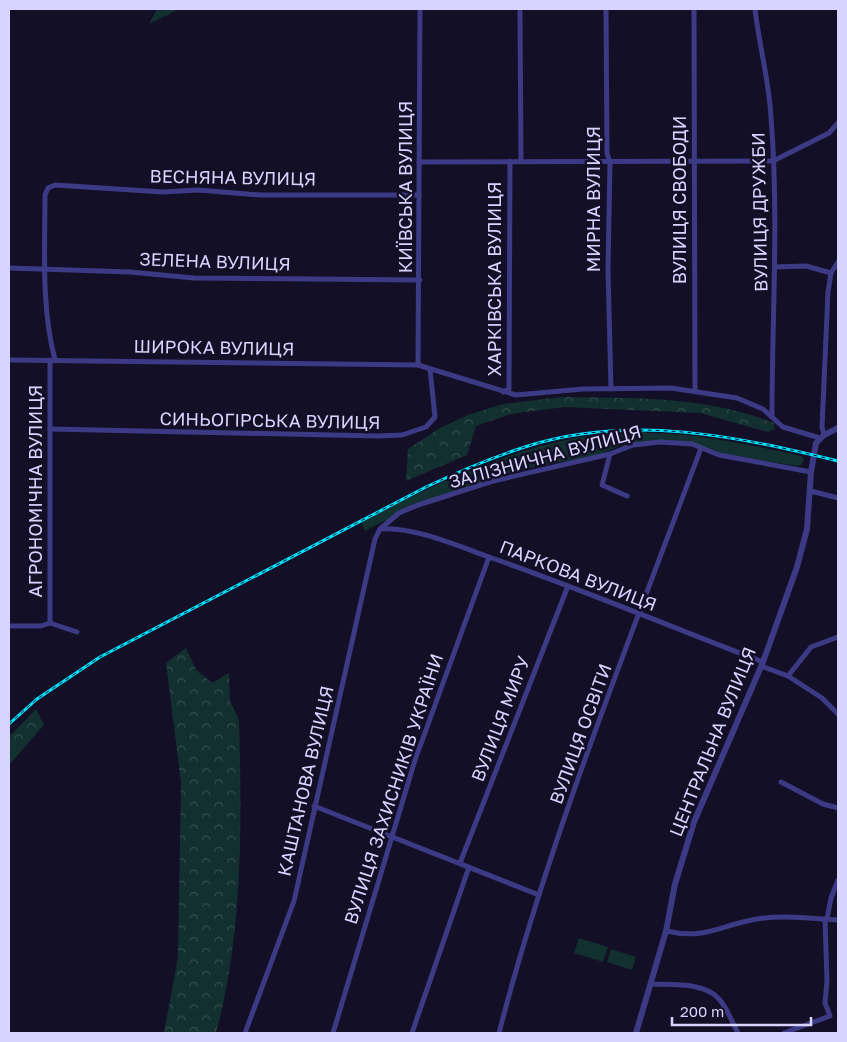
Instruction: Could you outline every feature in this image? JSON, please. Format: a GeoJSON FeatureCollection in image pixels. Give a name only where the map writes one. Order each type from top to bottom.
{"type":"FeatureCollection","features":[{"type":"Feature","properties":{"kind":"street","name":"КИЇВСЬКА ВУЛИЦЯ"},"geometry":{"type":"LineString","coordinates":[[418,364],[420,280],[420,9]]}},
{"type":"Feature","properties":{"kind":"street","name":"ХАРКІВСЬКА ВУЛИЦЯ"},"geometry":{"type":"LineString","coordinates":[[520,9],[520,161]]}},
{"type":"Feature","properties":{"kind":"street","name":"МИРНА ВУЛИЦЯ"},"geometry":{"type":"LineString","coordinates":[[606,9],[607,153],[610,162],[608,270],[611,389]]}},
{"type":"Feature","properties":{"kind":"street","name":"ВУЛИЦЯ СВОБОДИ"},"geometry":{"type":"LineString","coordinates":[[694,9],[695,391]]}},
{"type":"Feature","properties":{"kind":"street","name":"ВУЛИЦЯ ДРУЖБИ"},"geometry":{"type":"LineString","coordinates":[[755,9],[765,60],[772,118],[775,268],[772,416]]}},
{"type":"Feature","properties":{"kind":"street"},"geometry":{"type":"LineString","coordinates":[[419,162],[773,161],[829,133],[838,123]]}},
{"type":"Feature","properties":{"kind":"street","name":"ХАРКІВСЬКА ВУЛИЦЯ"},"geometry":{"type":"LineString","coordinates":[[502,392],[509,389],[510,161]]}},
{"type":"Feature","properties":{"kind":"street","name":"ВЕСНЯНА ВУЛИЦЯ"},"geometry":{"type":"LineString","coordinates":[[48,188],[56,185],[163,192],[198,190],[260,195],[419,195]]}},
{"type":"Feature","properties":{"kind":"street","name":"АГРОНОМІЧНА ВУЛИЦЯ"},"geometry":{"type":"LineString","coordinates":[[48,188],[45,195],[45,269],[52,360],[50,623]]}},
{"type":"Feature","properties":{"kind":"street"},"geometry":{"type":"LineString","coordinates":[[838,262],[830,273],[822,436],[838,428]]}},
{"type":"Feature","properties":{"kind":"street"},"geometry":{"type":"LineString","coordinates":[[775,268],[806,266],[830,273]]}},
{"type":"Feature","properties":{"kind":"street","name":"ЗЕЛЕНА ВУЛИЦЯ"},"geometry":{"type":"LineString","coordinates":[[9,268],[130,272],[194,278],[420,280]]}},
{"type":"Feature","properties":{"kind":"street","name":"ШИРОКА ВУЛИЦЯ"},"geometry":{"type":"LineString","coordinates":[[9,360],[418,364],[502,392],[529,396],[583,389],[647,387],[695,391],[736,398],[763,409],[782,427],[822,436]]}},
{"type":"Feature","properties":{"kind":"street","name":"СИНЬОГІРСЬКА ВУЛИЦЯ"},"geometry":{"type":"LineString","coordinates":[[50,429],[278,435],[402,435],[426,427],[436,417],[430,368]]}},
{"type":"Feature","properties":{"kind":"street","name":"ЦЕНТРАЛЬНА ВУЛИЦЯ"},"geometry":{"type":"LineString","coordinates":[[636,1033],[652,984],[666,931],[674,884],[694,822],[762,664],[797,566],[808,529],[812,462],[816,442],[822,436]]}},
{"type":"Feature","properties":{"kind":"street","name":"ЗАЛІЗНИЧНА ВУЛИЦЯ"},"geometry":{"type":"LineString","coordinates":[[380,529],[399,513],[418,505],[493,481],[610,454],[633,445],[647,443],[686,444],[719,455],[811,472]]}},
{"type":"Feature","properties":{"kind":"street","name":"ВУЛИЦЯ ОСВІТИ"},"geometry":{"type":"LineString","coordinates":[[499,1033],[519,956],[539,895],[701,448]]}},
{"type":"Feature","properties":{"kind":"street"},"geometry":{"type":"LineString","coordinates":[[610,454],[602,485],[627,496]]}},
{"type":"Feature","properties":{"kind":"street"},"geometry":{"type":"LineString","coordinates":[[811,491],[838,498]]}},
{"type":"Feature","properties":{"kind":"street","name":"ПАРКОВА ВУЛИЦЯ"},"geometry":{"type":"LineString","coordinates":[[380,529],[393,528],[540,573],[788,676],[822,698],[838,714]]}},
{"type":"Feature","properties":{"kind":"street","name":"КАШТАНОВА ВУЛИЦЯ"},"geometry":{"type":"LineString","coordinates":[[245,1033],[294,901],[375,539],[380,529]]}},
{"type":"Feature","properties":{"kind":"street","name":"ВУЛИЦЯ ЗАХИСНИКІВ УКРАЇНИ"},"geometry":{"type":"LineString","coordinates":[[332,1033],[415,760],[489,557]]}},
{"type":"Feature","properties":{"kind":"street","name":"ВУЛИЦЯ МИРУ"},"geometry":{"type":"LineString","coordinates":[[460,863],[568,586]]}},
{"type":"Feature","properties":{"kind":"street"},"geometry":{"type":"LineString","coordinates":[[9,626],[41,626],[50,623],[77,632]]}},
{"type":"Feature","properties":{"kind":"street"},"geometry":{"type":"LineString","coordinates":[[788,676],[811,647],[838,637]]}},
{"type":"Feature","properties":{"kind":"street"},"geometry":{"type":"LineString","coordinates":[[781,782],[823,804],[838,808]]}},
{"type":"Feature","properties":{"kind":"street"},"geometry":{"type":"LineString","coordinates":[[314,806],[539,895]]}},
{"type":"Feature","properties":{"kind":"street"},"geometry":{"type":"LineString","coordinates":[[412,1033],[469,867]]}},
{"type":"Feature","properties":{"kind":"street"},"geometry":{"type":"LineString","coordinates":[[784,1033],[830,1016],[826,1003],[826,919],[838,880]]}},
{"type":"Feature","properties":{"kind":"street"},"geometry":{"type":"LineString","coordinates":[[666,931],[698,934],[758,919],[838,920]]}},
{"type":"Feature","properties":{"kind":"street"},"geometry":{"type":"LineString","coordinates":[[652,984],[703,988],[712,992],[722,1002],[738,1033]]}},
{"type":"Feature","properties":{"kind":"green space"},"geometry":{"type":"Polygon","coordinates":[[[157,9],[179,9],[149,24],[157,9]]]}},
{"type":"Feature","properties":{"kind":"green space"},"geometry":{"type":"Polygon","coordinates":[[[561,397],[669,400],[696,403],[749,414],[774,423],[775,429],[768,432],[700,413],[564,407],[511,414],[476,426],[467,455],[406,481],[408,449],[440,428],[468,415],[503,404],[561,397]]]}},
{"type":"Feature","properties":{"kind":"green space"},"geometry":{"type":"Polygon","coordinates":[[[646,430],[646,433],[705,437],[744,444],[802,456],[804,460],[798,466],[720,454],[699,446],[648,443],[620,446],[597,455],[515,471],[404,511],[365,531],[361,522],[462,474],[530,449],[565,440],[646,430]]]}},
{"type":"Feature","properties":{"kind":"green space"},"geometry":{"type":"Polygon","coordinates":[[[186,648],[196,670],[212,683],[229,673],[230,701],[239,720],[239,878],[231,957],[216,1033],[164,1033],[178,957],[181,783],[166,663],[186,648]]]}},
{"type":"Feature","properties":{"kind":"green space"},"geometry":{"type":"Polygon","coordinates":[[[36,709],[44,725],[9,765],[9,737],[36,709]]]}},
{"type":"Feature","properties":{"kind":"green space"},"geometry":{"type":"Polygon","coordinates":[[[579,938],[608,947],[603,962],[574,953],[579,938]]]}},
{"type":"Feature","properties":{"kind":"green space"},"geometry":{"type":"Polygon","coordinates":[[[611,949],[636,957],[632,970],[607,962],[611,949]]]}},
{"type":"Feature","properties":{"kind":"railway"},"geometry":{"type":"LineString","coordinates":[[9,724],[37,699],[100,657],[426,487],[528,446],[567,436],[606,431],[645,430],[723,437],[838,461]]}}]}
